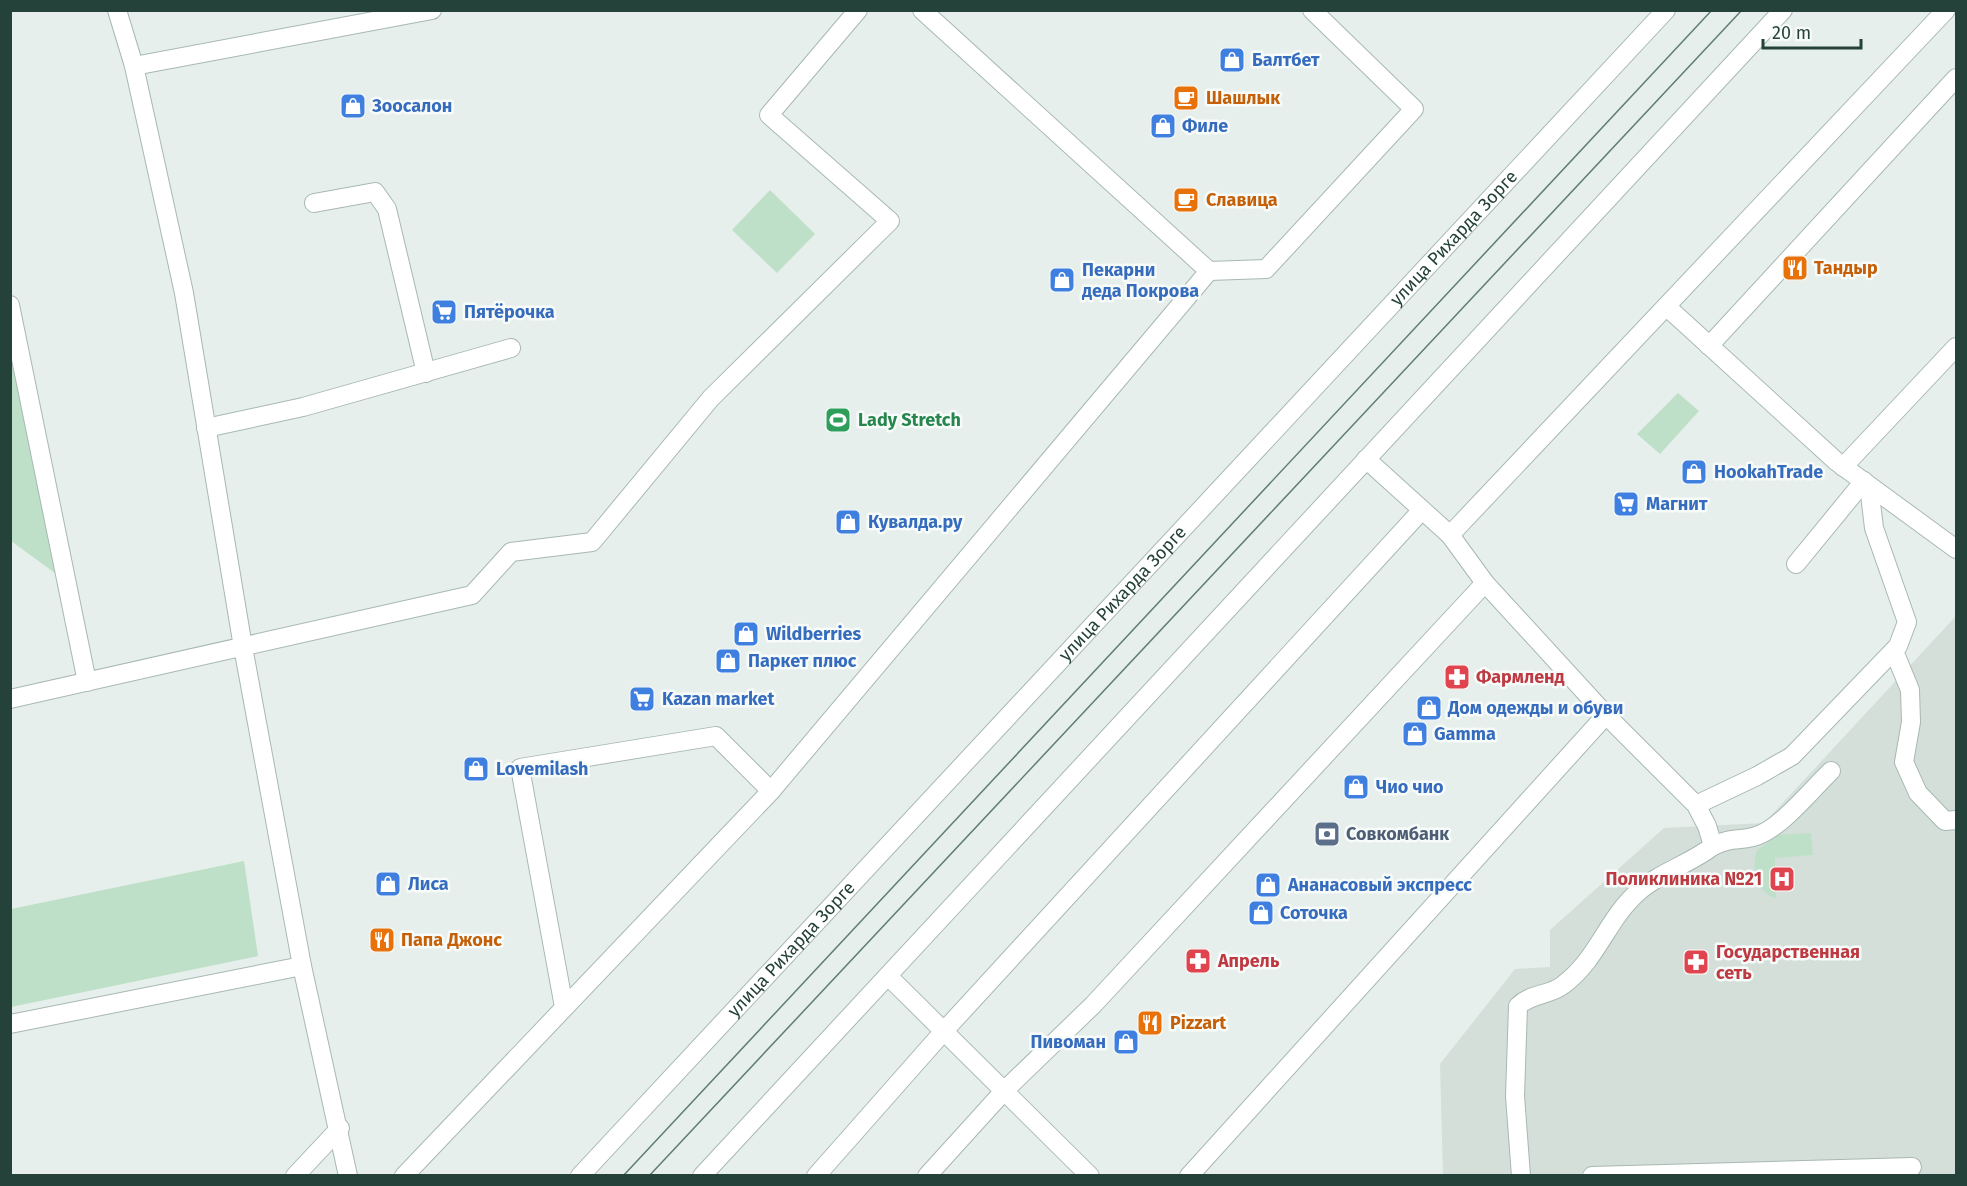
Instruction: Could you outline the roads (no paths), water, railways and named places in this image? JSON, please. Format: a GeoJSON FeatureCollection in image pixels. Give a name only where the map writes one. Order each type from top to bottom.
{"type":"FeatureCollection","features":[{"type":"Feature","properties":{"kind":"street"},"geometry":{"type":"LineString","coordinates":[[117,10],[134,66],[184,293],[243,646],[302,966],[340,1128],[348,1176]]}},
{"type":"Feature","properties":{"kind":"street"},"geometry":{"type":"LineString","coordinates":[[134,66],[346,18],[432,10]]}},
{"type":"Feature","properties":{"kind":"street"},"geometry":{"type":"LineString","coordinates":[[10,699],[472,595],[511,552],[592,542],[711,398],[890,221],[769,115],[858,10]]}},
{"type":"Feature","properties":{"kind":"street"},"geometry":{"type":"LineString","coordinates":[[922,10],[1209,271],[1266,269],[1414,109],[1312,10]]}},
{"type":"Feature","properties":{"kind":"street","name":"улица Рихарда Зорге"},"geometry":{"type":"LineString","coordinates":[[580,1176],[1666,10]]}},
{"type":"Feature","properties":{"kind":"street"},"geometry":{"type":"LineString","coordinates":[[702,1176],[1783,10]]}},
{"type":"Feature","properties":{"kind":"street"},"geometry":{"type":"LineString","coordinates":[[1450,535],[1946,10]]}},
{"type":"Feature","properties":{"kind":"street"},"geometry":{"type":"LineString","coordinates":[[1709,346],[1956,78]]}},
{"type":"Feature","properties":{"kind":"street"},"geometry":{"type":"LineString","coordinates":[[314,203],[375,192],[387,208],[426,373]]}},
{"type":"Feature","properties":{"kind":"street"},"geometry":{"type":"LineString","coordinates":[[404,1176],[771,791],[1209,271]]}},
{"type":"Feature","properties":{"kind":"street"},"geometry":{"type":"LineString","coordinates":[[10,305],[87,682]]}},
{"type":"Feature","properties":{"kind":"street"},"geometry":{"type":"LineString","coordinates":[[1667,307],[1843,466],[1956,549]]}},
{"type":"Feature","properties":{"kind":"street"},"geometry":{"type":"LineString","coordinates":[[1843,466],[1956,347]]}},
{"type":"Feature","properties":{"kind":"street"},"geometry":{"type":"LineString","coordinates":[[206,428],[303,407],[511,348]]}},
{"type":"Feature","properties":{"kind":"street"},"geometry":{"type":"LineString","coordinates":[[1366,459],[1450,535],[1485,583],[1606,715],[1696,805],[1713,846]]}},
{"type":"Feature","properties":{"kind":"street"},"geometry":{"type":"LineString","coordinates":[[1796,564],[1867,483]]}},
{"type":"Feature","properties":{"kind":"street"},"geometry":{"type":"LineString","coordinates":[[1696,805],[1757,776],[1792,756],[1898,646],[1907,622],[1874,528],[1867,483]]}},
{"type":"Feature","properties":{"kind":"street"},"geometry":{"type":"LineString","coordinates":[[816,1176],[944,1031],[1422,510]]}},
{"type":"Feature","properties":{"kind":"street"},"geometry":{"type":"LineString","coordinates":[[927,1176],[1004,1091],[1093,1005],[1485,583]]}},
{"type":"Feature","properties":{"kind":"street"},"geometry":{"type":"LineString","coordinates":[[1894,651],[1910,690],[1911,722],[1904,762],[1918,793],[1945,820],[1956,820]]}},
{"type":"Feature","properties":{"kind":"street"},"geometry":{"type":"LineString","coordinates":[[1189,1176],[1606,715]]}},
{"type":"Feature","properties":{"kind":"street"},"geometry":{"type":"LineString","coordinates":[[564,1007],[520,768],[716,736],[771,791]]}},
{"type":"Feature","properties":{"kind":"street"},"geometry":{"type":"LineString","coordinates":[[1521,1176],[1515,1096],[1518,1006],[1526,998],[1547,994],[1561,987],[1586,966],[1620,910],[1638,891],[1729,838],[1755,837],[1778,823],[1831,771]]}},
{"type":"Feature","properties":{"kind":"street"},"geometry":{"type":"LineString","coordinates":[[10,1024],[302,966]]}},
{"type":"Feature","properties":{"kind":"street"},"geometry":{"type":"LineString","coordinates":[[888,976],[1090,1176]]}},
{"type":"Feature","properties":{"kind":"street"},"geometry":{"type":"LineString","coordinates":[[295,1176],[340,1128]]}},
{"type":"Feature","properties":{"kind":"street"},"geometry":{"type":"LineString","coordinates":[[1592,1176],[1912,1167]]}},
{"type":"Feature","properties":{"kind":"tram line"},"geometry":{"type":"LineString","coordinates":[[623,1176],[1712,10]]}},
{"type":"Feature","properties":{"kind":"tram line"},"geometry":{"type":"LineString","coordinates":[[649,1176],[1742,10]]}},
{"type":"Feature","properties":{"kind":"place","name":"Балтбет"},"geometry":{"type":"Point","coordinates":[1232,60]}},
{"type":"Feature","properties":{"kind":"place","name":"Шашлык"},"geometry":{"type":"Point","coordinates":[1186,98]}},
{"type":"Feature","properties":{"kind":"place","name":"Зоосалон"},"geometry":{"type":"Point","coordinates":[353,106]}},
{"type":"Feature","properties":{"kind":"place","name":"Филе"},"geometry":{"type":"Point","coordinates":[1163,126]}},
{"type":"Feature","properties":{"kind":"place","name":"Славица"},"geometry":{"type":"Point","coordinates":[1186,200]}},
{"type":"Feature","properties":{"kind":"place","name":"Тандыр"},"geometry":{"type":"Point","coordinates":[1795,268]}},
{"type":"Feature","properties":{"kind":"place","name":"Пекарни деда Покрова"},"geometry":{"type":"Point","coordinates":[1062,280]}},
{"type":"Feature","properties":{"kind":"place","name":"Пятёрочка"},"geometry":{"type":"Point","coordinates":[444,312]}},
{"type":"Feature","properties":{"kind":"place","name":"Lady Stretch"},"geometry":{"type":"Point","coordinates":[838,420]}},
{"type":"Feature","properties":{"kind":"place","name":"HookahTrade"},"geometry":{"type":"Point","coordinates":[1694,472]}},
{"type":"Feature","properties":{"kind":"place","name":"Магнит"},"geometry":{"type":"Point","coordinates":[1626,504]}},
{"type":"Feature","properties":{"kind":"place","name":"Кувалда.ру"},"geometry":{"type":"Point","coordinates":[848,522]}},
{"type":"Feature","properties":{"kind":"place","name":"Wildberries"},"geometry":{"type":"Point","coordinates":[746,634]}},
{"type":"Feature","properties":{"kind":"place","name":"Паркет плюс"},"geometry":{"type":"Point","coordinates":[728,661]}},
{"type":"Feature","properties":{"kind":"place","name":"Фармленд"},"geometry":{"type":"Point","coordinates":[1457,677]}},
{"type":"Feature","properties":{"kind":"place","name":"Kazan market"},"geometry":{"type":"Point","coordinates":[642,699]}},
{"type":"Feature","properties":{"kind":"place","name":"Дом одежды и обуви"},"geometry":{"type":"Point","coordinates":[1429,708]}},
{"type":"Feature","properties":{"kind":"place","name":"Gamma"},"geometry":{"type":"Point","coordinates":[1415,734]}},
{"type":"Feature","properties":{"kind":"place","name":"Lovemilash"},"geometry":{"type":"Point","coordinates":[476,769]}},
{"type":"Feature","properties":{"kind":"place","name":"Чио чио"},"geometry":{"type":"Point","coordinates":[1356,787]}},
{"type":"Feature","properties":{"kind":"place","name":"Совкомбанк"},"geometry":{"type":"Point","coordinates":[1327,834]}},
{"type":"Feature","properties":{"kind":"place","name":"Поликлиника №21"},"geometry":{"type":"Point","coordinates":[1782,879]}},
{"type":"Feature","properties":{"kind":"place","name":"Лиса"},"geometry":{"type":"Point","coordinates":[388,884]}},
{"type":"Feature","properties":{"kind":"place","name":"Ананасовый экспресс"},"geometry":{"type":"Point","coordinates":[1268,885]}},
{"type":"Feature","properties":{"kind":"place","name":"Соточка"},"geometry":{"type":"Point","coordinates":[1261,913]}},
{"type":"Feature","properties":{"kind":"place","name":"Папа Джонс"},"geometry":{"type":"Point","coordinates":[382,940]}},
{"type":"Feature","properties":{"kind":"place","name":"Апрель"},"geometry":{"type":"Point","coordinates":[1198,961]}},
{"type":"Feature","properties":{"kind":"place","name":"Государственная сеть"},"geometry":{"type":"Point","coordinates":[1696,962]}},
{"type":"Feature","properties":{"kind":"place","name":"Pizzart"},"geometry":{"type":"Point","coordinates":[1150,1023]}},
{"type":"Feature","properties":{"kind":"place","name":"Пивоман"},"geometry":{"type":"Point","coordinates":[1126,1042]}}]}
